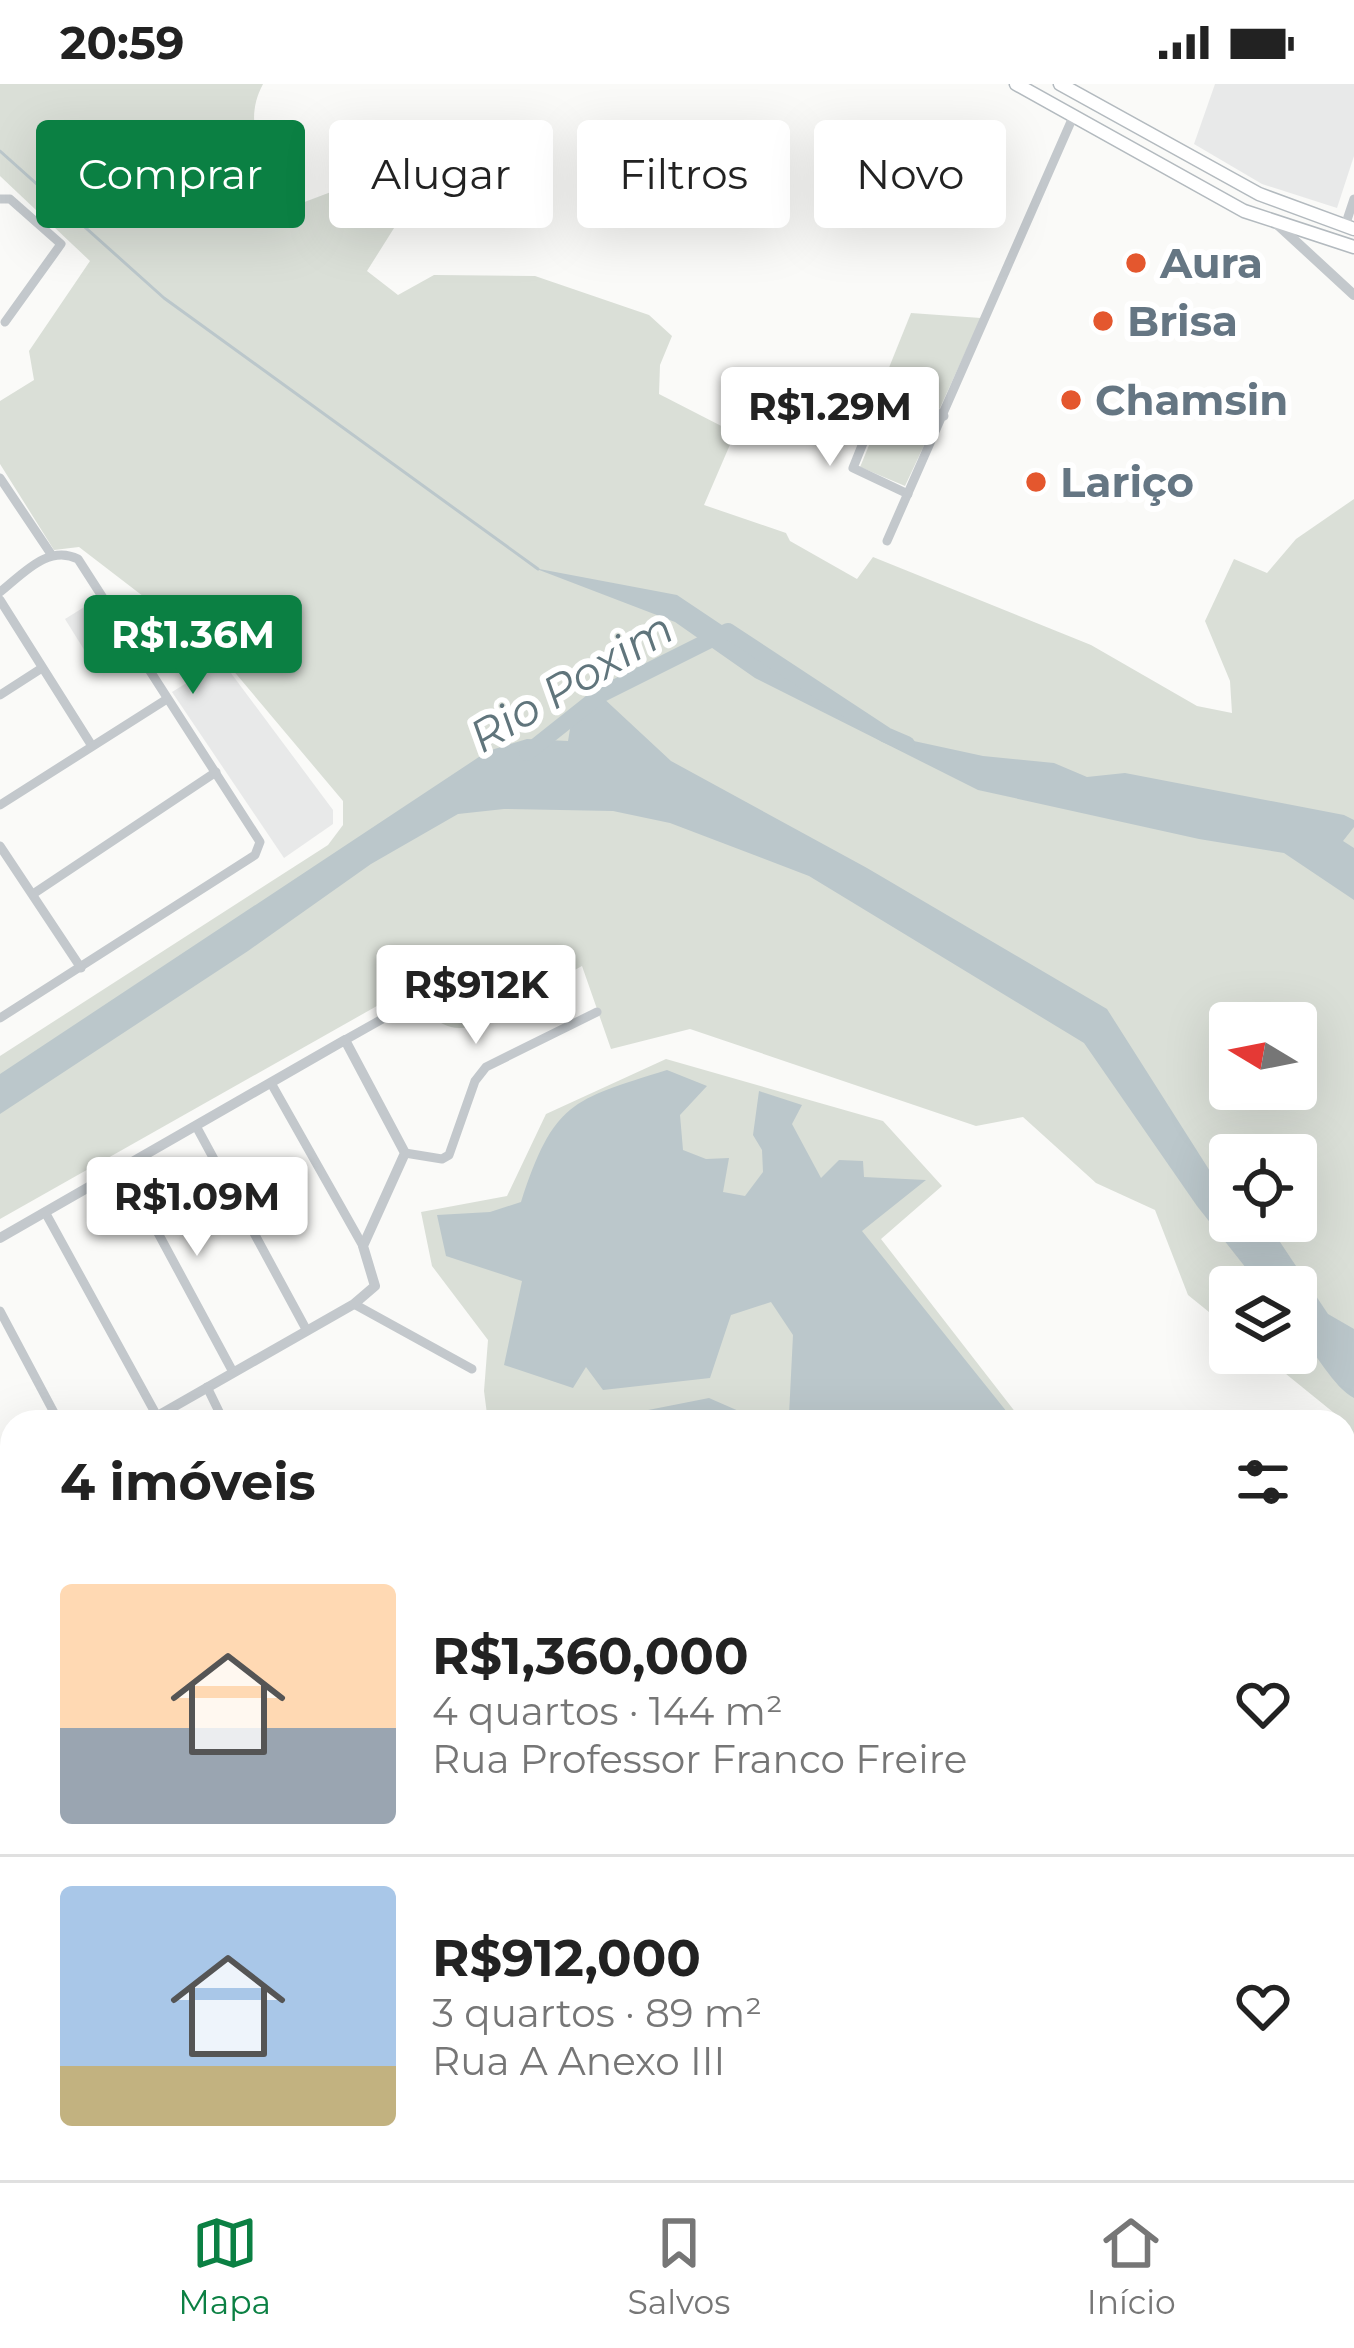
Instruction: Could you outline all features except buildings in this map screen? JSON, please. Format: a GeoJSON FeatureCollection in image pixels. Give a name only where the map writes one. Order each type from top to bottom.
{"type":"FeatureCollection","features":[{"type":"Feature","properties":{"kind":"main road"},"geometry":{"type":"LineString","coordinates":[[1016,84],[1244,211],[1354,247]]}},
{"type":"Feature","properties":{"kind":"main road"},"geometry":{"type":"LineString","coordinates":[[1060,84],[1259,194],[1350,227]]}},
{"type":"Feature","properties":{"kind":"street"},"geometry":{"type":"LineString","coordinates":[[887,541],[1073,117]]}},
{"type":"Feature","properties":{"kind":"street"},"geometry":{"type":"LineString","coordinates":[[2,198],[61,244],[5,322]]}},
{"type":"Feature","properties":{"kind":"street"},"geometry":{"type":"LineString","coordinates":[[1350,227],[1354,199]]}},
{"type":"Feature","properties":{"kind":"street"},"geometry":{"type":"LineString","coordinates":[[1278,225],[1354,295]]}},
{"type":"Feature","properties":{"kind":"street"},"geometry":{"type":"LineString","coordinates":[[908,494],[853,468],[877,395],[890,394],[944,416]]}},
{"type":"Feature","properties":{"kind":"street"},"geometry":{"type":"LineString","coordinates":[[0,1017],[255,855],[260,847],[259,837],[78,559],[51,554],[1,482]]}},
{"type":"Feature","properties":{"kind":"street"},"geometry":{"type":"LineString","coordinates":[[51,554],[0,596],[92,746]]}},
{"type":"Feature","properties":{"kind":"street"},"geometry":{"type":"LineString","coordinates":[[0,695],[42,668]]}},
{"type":"Feature","properties":{"kind":"street"},"geometry":{"type":"LineString","coordinates":[[0,805],[167,699]]}},
{"type":"Feature","properties":{"kind":"street"},"geometry":{"type":"LineString","coordinates":[[33,894],[216,772]]}},
{"type":"Feature","properties":{"kind":"street"},"geometry":{"type":"LineString","coordinates":[[0,846],[81,968]]}},
{"type":"Feature","properties":{"kind":"street"},"geometry":{"type":"LineString","coordinates":[[0,1238],[400,1009]]}},
{"type":"Feature","properties":{"kind":"street"},"geometry":{"type":"LineString","coordinates":[[405,1153],[449,1155],[475,1081],[486,1067],[597,1012]]}},
{"type":"Feature","properties":{"kind":"street"},"geometry":{"type":"LineString","coordinates":[[345,1040],[405,1153]]}},
{"type":"Feature","properties":{"kind":"street"},"geometry":{"type":"LineString","coordinates":[[167,1410],[354,1304],[375,1286],[363,1246],[271,1083]]}},
{"type":"Feature","properties":{"kind":"street"},"geometry":{"type":"LineString","coordinates":[[196,1126],[306,1329]]}},
{"type":"Feature","properties":{"kind":"street"},"geometry":{"type":"LineString","coordinates":[[363,1246],[405,1153]]}},
{"type":"Feature","properties":{"kind":"street"},"geometry":{"type":"LineString","coordinates":[[123,1168],[233,1372]]}},
{"type":"Feature","properties":{"kind":"street"},"geometry":{"type":"LineString","coordinates":[[45,1212],[147,1410]]}},
{"type":"Feature","properties":{"kind":"street"},"geometry":{"type":"LineString","coordinates":[[354,1304],[472,1370]]}},
{"type":"Feature","properties":{"kind":"street"},"geometry":{"type":"LineString","coordinates":[[0,1311],[53,1410]]}},
{"type":"Feature","properties":{"kind":"street"},"geometry":{"type":"LineString","coordinates":[[207,1387],[218,1410]]}},
{"type":"Feature","properties":{"kind":"shaded area"},"geometry":{"type":"Polygon","coordinates":[[[0,84],[263,84],[254,117],[36,120],[36,210],[0,176],[0,84]]]}},
{"type":"Feature","properties":{"kind":"shaded area"},"geometry":{"type":"Polygon","coordinates":[[[1215,84],[1354,84],[1354,156],[1337,208],[1262,184],[1194,144],[1215,84]]]}},
{"type":"Feature","properties":{"kind":"shaded area"},"geometry":{"type":"Polygon","coordinates":[[[329,193],[329,228],[394,228],[367,271],[398,295],[434,275],[535,276],[649,315],[672,336],[660,365],[659,394],[735,433],[704,505],[786,533],[790,541],[857,579],[873,557],[1091,645],[1197,706],[1232,713],[1230,681],[1205,621],[1234,559],[1267,573],[1296,539],[1354,499],[1354,1410],[1330,1410],[1286,1374],[1317,1374],[1317,1266],[1209,1266],[1209,1312],[1188,1295],[1155,1210],[1096,1183],[1023,1117],[976,1126],[690,1029],[611,1049],[582,966],[469,1027],[445,1025],[410,1003],[384,1002],[0,1219],[0,1056],[328,845],[343,825],[343,801],[221,656],[79,547],[54,550],[0,464],[0,401],[34,380],[29,351],[90,261],[55,228],[305,228],[305,202],[329,193]]]}},
{"type":"Feature","properties":{"kind":"shaded area"},"geometry":{"type":"Polygon","coordinates":[[[911,313],[981,318],[939,410],[882,385],[911,313]]]}},
{"type":"Feature","properties":{"kind":"shaded area"},"geometry":{"type":"Polygon","coordinates":[[[887,402],[934,424],[905,486],[860,467],[887,402]]]}},
{"type":"Feature","properties":{"kind":"shaded area","name":"Rio Poxim"},"geometry":{"type":"Polygon","coordinates":[[[534,568],[677,595],[886,735],[983,756],[1054,763],[1087,777],[1125,773],[1344,815],[1354,820],[1343,841],[1354,848],[1354,900],[1284,853],[978,790],[755,678],[675,622],[534,568]]]}},
{"type":"Feature","properties":{"kind":"shaded area"},"geometry":{"type":"Polygon","coordinates":[[[94,601],[119,647],[93,664],[65,619],[94,601]]]}},
{"type":"Feature","properties":{"kind":"shaded area"},"geometry":{"type":"Polygon","coordinates":[[[222,661],[333,810],[333,824],[284,858],[172,692],[222,661]]]}},
{"type":"Feature","properties":{"kind":"shaded area","name":"Rio Poxim"},"geometry":{"type":"Polygon","coordinates":[[[600,695],[671,761],[867,868],[1107,1009],[1209,1170],[1209,1221],[1084,1043],[809,876],[670,823],[613,811],[504,809],[458,814],[371,864],[0,1114],[0,1074],[488,751],[527,739],[568,741],[572,717],[600,695]]]}},
{"type":"Feature","properties":{"kind":"shaded area"},"geometry":{"type":"Polygon","coordinates":[[[666,1059],[883,1121],[942,1186],[881,1239],[1014,1410],[486,1410],[488,1340],[432,1266],[421,1212],[507,1196],[546,1114],[666,1059]]]}},
{"type":"Feature","properties":{"kind":"shaded area"},"geometry":{"type":"Polygon","coordinates":[[[667,1070],[707,1086],[680,1115],[683,1150],[706,1159],[729,1158],[723,1192],[745,1196],[763,1172],[762,1150],[753,1135],[759,1091],[802,1105],[792,1124],[821,1178],[839,1160],[863,1161],[864,1177],[926,1180],[862,1231],[1005,1410],[789,1410],[793,1335],[771,1302],[731,1315],[710,1378],[603,1390],[586,1367],[573,1388],[504,1365],[522,1281],[446,1256],[437,1215],[490,1212],[521,1202],[556,1124],[570,1110],[608,1089],[667,1070]]]}},
{"type":"Feature","properties":{"kind":"shaded area","name":"Rio Poxim"},"geometry":{"type":"Polygon","coordinates":[[[1225,1242],[1280,1242],[1296,1266],[1244,1266],[1225,1242]]]}},
{"type":"Feature","properties":{"kind":"shaded area","name":"Rio Poxim"},"geometry":{"type":"Polygon","coordinates":[[[1317,1298],[1328,1314],[1354,1329],[1354,1398],[1317,1358],[1317,1298]]]}},
{"type":"Feature","properties":{"kind":"shaded area"},"geometry":{"type":"Polygon","coordinates":[[[709,1398],[736,1410],[648,1410],[709,1398]]]}},
{"type":"Feature","properties":{"kind":"waterway"},"geometry":{"type":"LineString","coordinates":[[0,151],[164,298],[538,569]]}},
{"type":"Feature","properties":{"kind":"waterway","name":"Rio Poxim"},"geometry":{"type":"LineString","coordinates":[[527,753],[600,695],[728,631],[907,744]]}},
{"type":"Feature","properties":{"kind":"place","name":"Aura"},"geometry":{"type":"Point","coordinates":[1136,263]}},
{"type":"Feature","properties":{"kind":"place","name":"Brisa"},"geometry":{"type":"Point","coordinates":[1103,321]}},
{"type":"Feature","properties":{"kind":"place","name":"Chamsin"},"geometry":{"type":"Point","coordinates":[1071,400]}},
{"type":"Feature","properties":{"kind":"place","name":"Lariço"},"geometry":{"type":"Point","coordinates":[1036,482]}}]}
